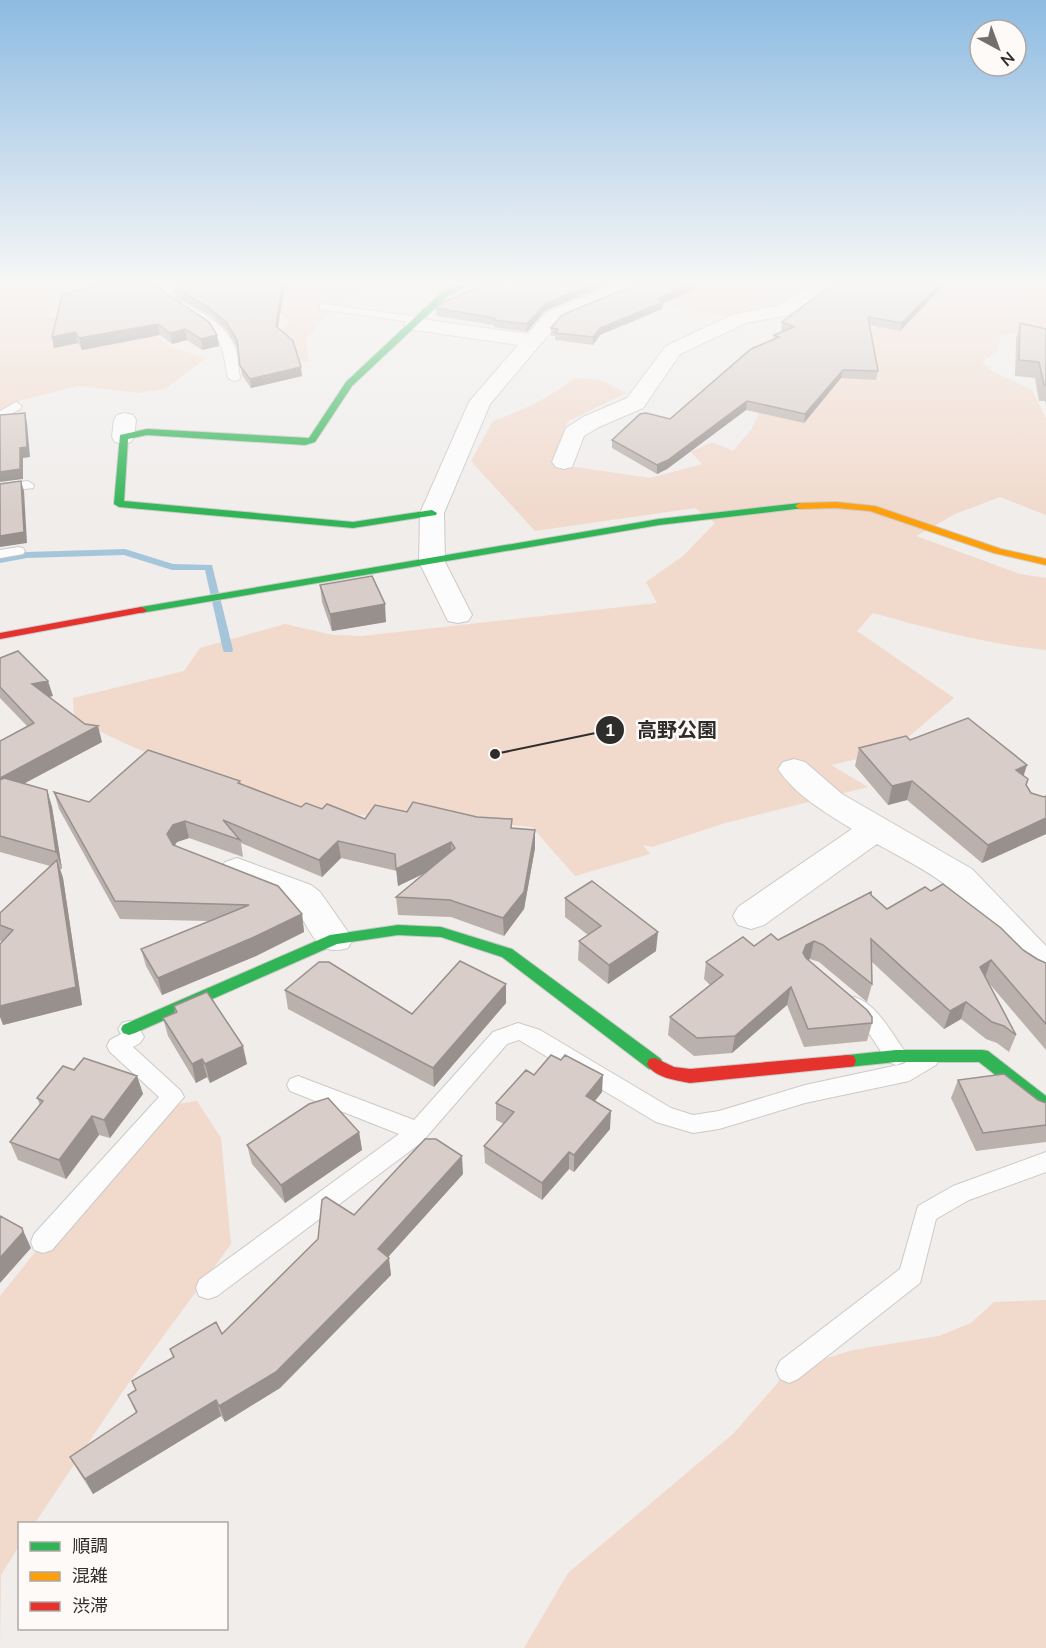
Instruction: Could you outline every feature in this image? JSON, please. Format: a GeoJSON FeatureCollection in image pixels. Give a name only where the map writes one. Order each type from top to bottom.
{"type":"FeatureCollection","features":[{"type":"Feature","properties":{"kind":"street"},"geometry":{"type":"LineString","coordinates":[[375,360],[349,384],[312,440],[304,442],[147,432],[124,428],[119,504],[353,525],[432,513]]}},
{"type":"Feature","properties":{"kind":"street"},"geometry":{"type":"LineString","coordinates":[[458,615],[432,562],[432,513],[480,402],[517,360]]}},
{"type":"Feature","properties":{"kind":"street"},"geometry":{"type":"LineString","coordinates":[[564,462],[574,433],[591,422],[635,403],[665,360]]}},
{"type":"Feature","properties":{"kind":"street"},"geometry":{"type":"LineString","coordinates":[[0,636],[666,520],[781,507],[836,505],[871,508],[998,550],[1046,562]]}},
{"type":"Feature","properties":{"kind":"street"},"geometry":{"type":"LineString","coordinates":[[794,769],[831,802],[960,878],[1021,945],[1046,967]]}},
{"type":"Feature","properties":{"kind":"street"},"geometry":{"type":"LineString","coordinates":[[751,916],[876,829]]}},
{"type":"Feature","properties":{"kind":"street"},"geometry":{"type":"LineString","coordinates":[[212,860],[298,894],[308,902],[335,939]]}},
{"type":"Feature","properties":{"kind":"street"},"geometry":{"type":"LineString","coordinates":[[129,1029],[335,939],[398,930],[441,932],[507,953],[642,1056],[671,1073],[690,1076],[896,1056],[982,1056],[1046,1105]]}},
{"type":"Feature","properties":{"kind":"lane"},"geometry":{"type":"LineString","coordinates":[[231,360],[234,378]]}},
{"type":"Feature","properties":{"kind":"lane"},"geometry":{"type":"LineString","coordinates":[[0,417],[16,406]]}},
{"type":"Feature","properties":{"kind":"lane"},"geometry":{"type":"LineString","coordinates":[[0,488],[28,485]]}},
{"type":"Feature","properties":{"kind":"lane"},"geometry":{"type":"LineString","coordinates":[[0,554],[18,551]]}},
{"type":"Feature","properties":{"kind":"lane"},"geometry":{"type":"LineString","coordinates":[[837,991],[871,1020],[896,1056]]}},
{"type":"Feature","properties":{"kind":"lane"},"geometry":{"type":"LineString","coordinates":[[43,1242],[173,1097],[118,1046],[133,1037],[129,1029]]}},
{"type":"Feature","properties":{"kind":"lane"},"geometry":{"type":"LineString","coordinates":[[208,1288],[417,1131],[500,1038],[518,1031],[533,1036],[664,1115],[693,1124],[719,1120],[805,1094],[909,1071],[932,1056]]}},
{"type":"Feature","properties":{"kind":"lane"},"geometry":{"type":"LineString","coordinates":[[298,1085],[417,1131]]}},
{"type":"Feature","properties":{"kind":"lane"},"geometry":{"type":"LineString","coordinates":[[789,1370],[911,1275],[926,1213],[961,1192],[1046,1162]]}},
{"type":"Feature","properties":{"kind":"shaded area"},"geometry":{"type":"Polygon","coordinates":[[[0,360],[203,360],[165,389],[138,393],[79,386],[22,400],[0,413],[0,360]]]}},
{"type":"Feature","properties":{"kind":"shaded area"},"geometry":{"type":"Polygon","coordinates":[[[254,360],[309,361],[262,365],[254,360]]]}},
{"type":"Feature","properties":{"kind":"shaded area"},"geometry":{"type":"Polygon","coordinates":[[[826,360],[985,360],[982,362],[992,371],[1032,390],[1046,418],[1046,515],[1000,497],[955,514],[916,536],[1020,574],[1046,578],[1046,650],[980,640],[873,613],[857,631],[954,698],[892,751],[831,765],[868,787],[722,824],[652,847],[643,845],[650,854],[575,876],[532,827],[342,813],[281,803],[231,787],[154,756],[74,717],[73,698],[184,671],[200,648],[285,624],[333,635],[362,636],[657,603],[646,582],[683,556],[715,523],[695,508],[535,531],[471,461],[493,421],[536,403],[574,378],[601,380],[626,393],[567,422],[555,464],[650,478],[702,464],[691,452],[712,442],[733,451],[751,430],[765,400],[826,360]]]}},
{"type":"Feature","properties":{"kind":"shaded area"},"geometry":{"type":"Polygon","coordinates":[[[197,1101],[221,1138],[231,1244],[123,1391],[36,1522],[18,1522],[18,1548],[1,1575],[0,1648],[0,1296],[151,1108],[197,1101]]]}},
{"type":"Feature","properties":{"kind":"shaded area"},"geometry":{"type":"Polygon","coordinates":[[[1046,1300],[1046,1648],[524,1648],[568,1573],[733,1434],[789,1370],[853,1350],[939,1336],[971,1323],[994,1302],[1046,1300]]]}},
{"type":"Feature","properties":{"kind":"building"},"geometry":{"type":"Polygon","coordinates":[[[239,360],[299,360],[301,367],[250,379],[240,366],[239,360]]]}},
{"type":"Feature","properties":{"kind":"building"},"geometry":{"type":"Polygon","coordinates":[[[738,360],[876,360],[878,371],[843,370],[805,414],[747,401],[668,460],[657,465],[612,440],[640,414],[646,413],[670,419],[738,360]]]}},
{"type":"Feature","properties":{"kind":"building"},"geometry":{"type":"Polygon","coordinates":[[[1019,360],[1046,360],[1046,385],[1044,385],[1039,362],[1019,360]]]}},
{"type":"Feature","properties":{"kind":"building"},"geometry":{"type":"Polygon","coordinates":[[[25,413],[27,447],[20,448],[20,469],[0,472],[0,415],[25,413]]]}},
{"type":"Feature","properties":{"kind":"building"},"geometry":{"type":"Polygon","coordinates":[[[21,481],[24,532],[0,536],[0,484],[21,481]]]}},
{"type":"Feature","properties":{"kind":"building"},"geometry":{"type":"Polygon","coordinates":[[[372,576],[385,604],[330,614],[320,585],[372,576]]]}},
{"type":"Feature","properties":{"kind":"building"},"geometry":{"type":"Polygon","coordinates":[[[18,651],[48,681],[32,684],[85,724],[98,726],[0,778],[0,741],[34,723],[0,687],[0,658],[18,651]]]}},
{"type":"Feature","properties":{"kind":"building"},"geometry":{"type":"Polygon","coordinates":[[[968,718],[1027,765],[1016,770],[1028,779],[1026,785],[1031,793],[1046,796],[1046,818],[988,845],[912,781],[892,786],[859,748],[906,736],[910,740],[968,718]]]}},
{"type":"Feature","properties":{"kind":"building"},"geometry":{"type":"Polygon","coordinates":[[[148,750],[240,781],[238,783],[301,807],[306,803],[322,809],[327,804],[365,819],[375,805],[407,812],[413,802],[477,817],[512,819],[511,828],[535,830],[524,892],[503,918],[450,900],[396,897],[455,848],[451,842],[396,869],[395,854],[338,841],[319,860],[223,820],[240,840],[185,821],[173,825],[167,834],[173,845],[278,886],[302,914],[158,978],[141,949],[249,905],[115,901],[54,792],[89,802],[148,750]]]}},
{"type":"Feature","properties":{"kind":"building"},"geometry":{"type":"Polygon","coordinates":[[[4,778],[47,790],[56,852],[0,836],[0,780],[4,778]]]}},
{"type":"Feature","properties":{"kind":"building"},"geometry":{"type":"Polygon","coordinates":[[[57,860],[76,987],[0,1006],[0,944],[13,930],[0,925],[0,913],[57,860]]]}},
{"type":"Feature","properties":{"kind":"building"},"geometry":{"type":"Polygon","coordinates":[[[592,881],[658,932],[609,965],[579,941],[601,926],[565,898],[592,881]]]}},
{"type":"Feature","properties":{"kind":"building"},"geometry":{"type":"Polygon","coordinates":[[[943,884],[1001,928],[1023,950],[1046,963],[1046,1024],[991,960],[980,967],[1016,1035],[1004,1026],[992,1022],[966,1002],[950,1011],[871,939],[872,984],[823,945],[814,941],[806,945],[803,953],[867,1010],[872,1017],[872,1023],[808,1029],[791,987],[735,1036],[697,1038],[670,1017],[723,975],[706,962],[743,937],[754,946],[771,934],[778,940],[871,892],[871,895],[887,909],[925,887],[931,891],[943,884]]]}},
{"type":"Feature","properties":{"kind":"building"},"geometry":{"type":"Polygon","coordinates":[[[460,961],[506,984],[433,1068],[285,990],[319,962],[329,962],[412,1014],[460,961]]]}},
{"type":"Feature","properties":{"kind":"building"},"geometry":{"type":"Polygon","coordinates":[[[207,992],[243,1046],[205,1064],[202,1059],[192,1064],[163,1018],[177,1012],[174,1006],[207,992]]]}},
{"type":"Feature","properties":{"kind":"building"},"geometry":{"type":"Polygon","coordinates":[[[551,1055],[561,1060],[565,1055],[603,1075],[586,1096],[611,1111],[574,1155],[569,1152],[542,1183],[484,1146],[514,1112],[496,1103],[526,1070],[534,1075],[551,1055]]]}},
{"type":"Feature","properties":{"kind":"building"},"geometry":{"type":"Polygon","coordinates":[[[84,1058],[137,1076],[104,1120],[92,1116],[59,1160],[10,1142],[43,1101],[37,1098],[63,1066],[74,1070],[84,1058]]]}},
{"type":"Feature","properties":{"kind":"building"},"geometry":{"type":"Polygon","coordinates":[[[1004,1074],[1038,1100],[1046,1103],[1046,1125],[983,1133],[958,1080],[1004,1074]]]}},
{"type":"Feature","properties":{"kind":"building"},"geometry":{"type":"Polygon","coordinates":[[[328,1098],[359,1132],[281,1185],[247,1145],[309,1104],[328,1098]]]}},
{"type":"Feature","properties":{"kind":"building"},"geometry":{"type":"Polygon","coordinates":[[[425,1139],[436,1139],[462,1156],[378,1249],[389,1258],[276,1372],[219,1406],[216,1400],[85,1479],[70,1457],[137,1412],[128,1395],[136,1390],[132,1381],[174,1357],[170,1349],[216,1322],[222,1334],[318,1239],[322,1200],[326,1197],[354,1215],[425,1139]]]}},
{"type":"Feature","properties":{"kind":"building"},"geometry":{"type":"Polygon","coordinates":[[[0,1216],[22,1228],[23,1232],[0,1258],[0,1216]]]}},
{"type":"Feature","properties":{"kind":"waterway"},"geometry":{"type":"LineString","coordinates":[[0,560],[27,555],[125,552],[172,567],[209,567],[228,650]]}},
{"type":"Feature","properties":{"kind":"traffic: fast"},"geometry":{"type":"LineString","coordinates":[[375,360],[349,384],[312,440],[305,442],[147,432],[123,437],[119,504],[353,525],[432,513]]}},
{"type":"Feature","properties":{"kind":"traffic: fast"},"geometry":{"type":"LineString","coordinates":[[141,610],[659,522],[800,506]]}},
{"type":"Feature","properties":{"kind":"traffic: fast"},"geometry":{"type":"LineString","coordinates":[[129,1029],[335,939],[398,930],[441,932],[507,953],[655,1064]]}},
{"type":"Feature","properties":{"kind":"traffic: fast"},"geometry":{"type":"LineString","coordinates":[[848,1061],[896,1056],[982,1056],[1046,1105]]}},
{"type":"Feature","properties":{"kind":"traffic: slow"},"geometry":{"type":"LineString","coordinates":[[800,506],[836,505],[871,508],[998,551],[1046,562]]}},
{"type":"Feature","properties":{"kind":"traffic: jam"},"geometry":{"type":"LineString","coordinates":[[0,636],[141,610]]}},
{"type":"Feature","properties":{"kind":"traffic: jam"},"geometry":{"type":"LineString","coordinates":[[655,1064],[671,1073],[690,1076],[848,1061]]}},
{"type":"Feature","properties":{"kind":"place","name":"高野公園"},"geometry":{"type":"Point","coordinates":[495,754]}}]}
